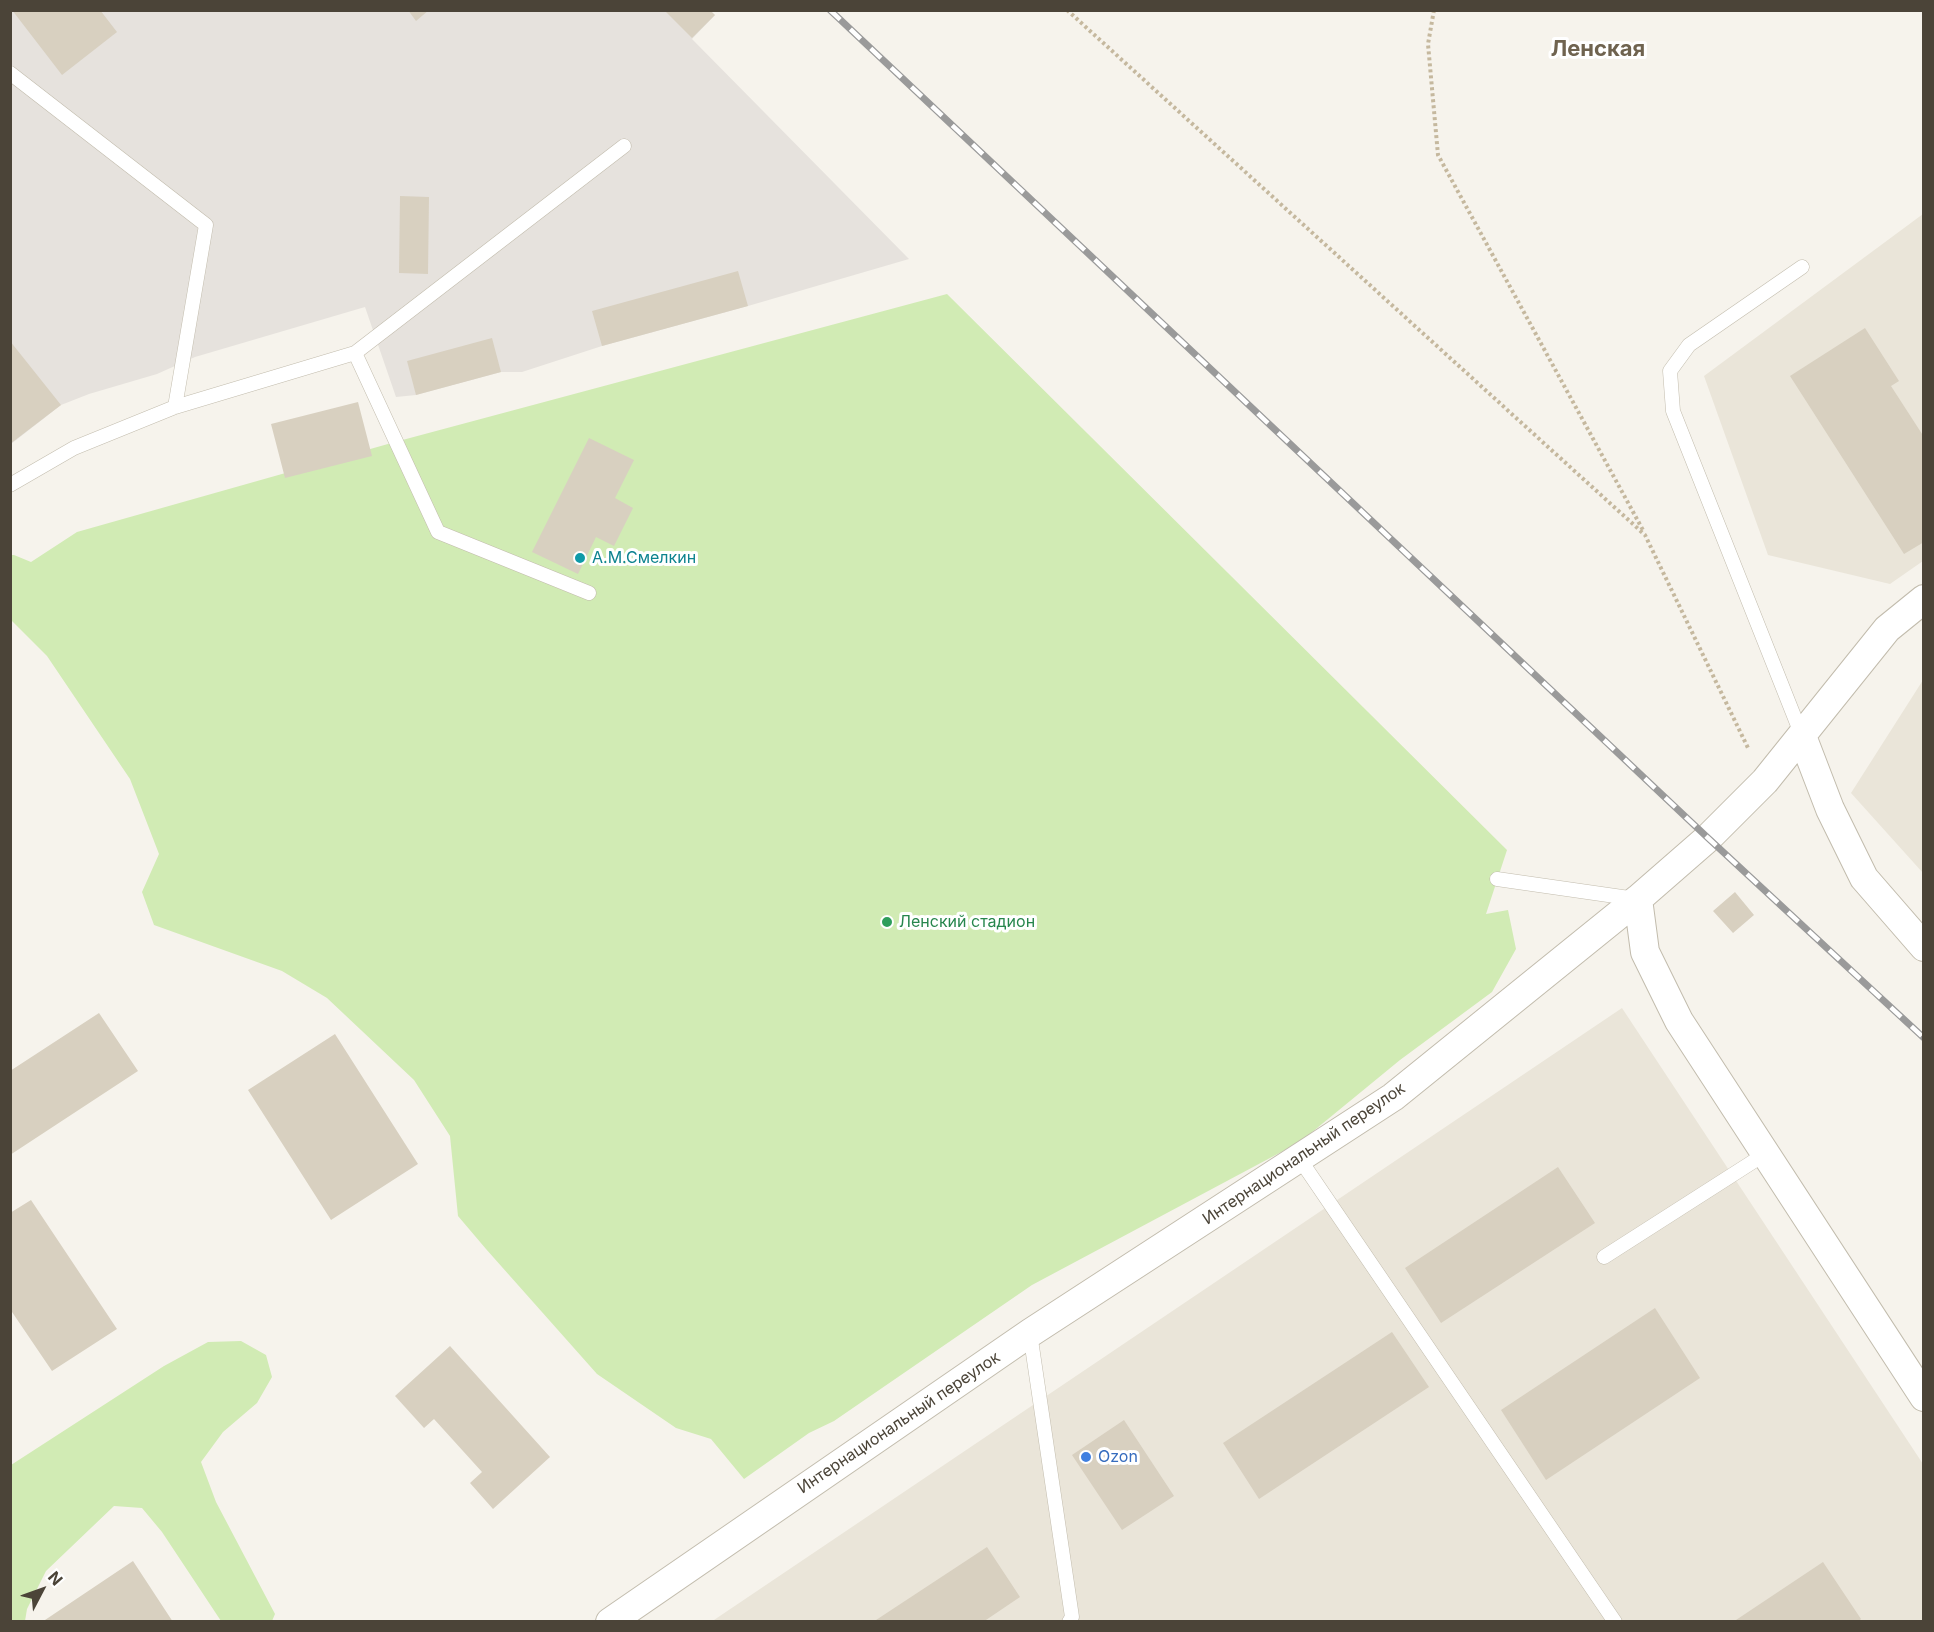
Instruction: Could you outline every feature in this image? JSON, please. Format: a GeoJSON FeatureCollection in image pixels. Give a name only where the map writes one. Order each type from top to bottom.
{"type":"FeatureCollection","features":[{"type":"Feature","properties":{"kind":"street","name":"Интернациональный переулок"},"geometry":{"type":"LineString","coordinates":[[610,1622],[1030,1333],[1393,1097],[1638,899],[1708,838],[1765,781],[1887,629],[1923,599]]}},
{"type":"Feature","properties":{"kind":"street"},"geometry":{"type":"LineString","coordinates":[[1802,736],[1830,808],[1864,878],[1923,946]]}},
{"type":"Feature","properties":{"kind":"street"},"geometry":{"type":"LineString","coordinates":[[1638,899],[1645,952],[1679,1021],[1923,1397]]}},
{"type":"Feature","properties":{"kind":"lane"},"geometry":{"type":"LineString","coordinates":[[10,73],[206,225],[175,407]]}},
{"type":"Feature","properties":{"kind":"lane"},"geometry":{"type":"LineString","coordinates":[[10,485],[74,448],[175,407],[355,353],[624,146]]}},
{"type":"Feature","properties":{"kind":"lane"},"geometry":{"type":"LineString","coordinates":[[1802,267],[1689,345],[1670,371],[1673,411],[1802,736]]}},
{"type":"Feature","properties":{"kind":"lane"},"geometry":{"type":"LineString","coordinates":[[355,353],[438,532],[589,593]]}},
{"type":"Feature","properties":{"kind":"lane"},"geometry":{"type":"LineString","coordinates":[[1497,879],[1638,899]]}},
{"type":"Feature","properties":{"kind":"lane"},"geometry":{"type":"LineString","coordinates":[[1604,1257],[1765,1154]]}},
{"type":"Feature","properties":{"kind":"lane"},"geometry":{"type":"LineString","coordinates":[[1299,1158],[1615,1622]]}},
{"type":"Feature","properties":{"kind":"lane"},"geometry":{"type":"LineString","coordinates":[[1030,1333],[1072,1617],[1069,1622]]}},
{"type":"Feature","properties":{"kind":"path"},"geometry":{"type":"LineString","coordinates":[[1068,10],[1645,535]]}},
{"type":"Feature","properties":{"kind":"path"},"geometry":{"type":"LineString","coordinates":[[1434,10],[1428,44],[1438,155],[1645,535],[1750,752]]}},
{"type":"Feature","properties":{"kind":"shaded area"},"geometry":{"type":"Polygon","coordinates":[[[11,11],[710,11],[715,15],[692,39],[909,259],[602,346],[522,372],[501,372],[416,395],[396,397],[365,307],[195,357],[157,374],[89,394],[61,405],[11,444],[11,11]]]}},
{"type":"Feature","properties":{"kind":"shaded area"},"geometry":{"type":"Polygon","coordinates":[[[1923,214],[1923,561],[1890,584],[1768,555],[1704,376],[1923,214]]]}},
{"type":"Feature","properties":{"kind":"shaded area"},"geometry":{"type":"Polygon","coordinates":[[[1923,680],[1923,873],[1851,793],[1923,680]]]}},
{"type":"Feature","properties":{"kind":"shaded area"},"geometry":{"type":"Polygon","coordinates":[[[1622,1008],[1923,1464],[1923,1621],[711,1622],[1622,1008]]]}},
{"type":"Feature","properties":{"kind":"green space","name":"Ленский стадион"},"geometry":{"type":"Polygon","coordinates":[[[947,294],[1507,850],[1486,914],[1508,910],[1516,949],[1492,992],[1400,1060],[1300,1142],[1032,1285],[834,1421],[809,1433],[744,1479],[711,1439],[676,1428],[597,1374],[486,1249],[458,1216],[450,1136],[414,1080],[327,998],[282,971],[154,925],[142,892],[159,854],[130,779],[47,656],[11,620],[11,555],[31,562],[77,532],[395,442],[947,294]]]}},
{"type":"Feature","properties":{"kind":"green space"},"geometry":{"type":"Polygon","coordinates":[[[241,1341],[266,1355],[272,1377],[257,1403],[223,1432],[201,1462],[216,1502],[275,1614],[272,1621],[221,1621],[162,1532],[142,1508],[114,1506],[46,1571],[27,1609],[25,1621],[11,1621],[11,1465],[164,1366],[208,1342],[241,1341]]]}},
{"type":"Feature","properties":{"kind":"building"},"geometry":{"type":"Polygon","coordinates":[[[12,10],[100,10],[117,32],[62,75],[12,10]]]}},
{"type":"Feature","properties":{"kind":"building"},"geometry":{"type":"Polygon","coordinates":[[[408,10],[429,10],[416,21],[408,10]]]}},
{"type":"Feature","properties":{"kind":"building"},"geometry":{"type":"Polygon","coordinates":[[[664,10],[710,10],[715,15],[692,38],[664,10]]]}},
{"type":"Feature","properties":{"kind":"building"},"geometry":{"type":"Polygon","coordinates":[[[400,196],[429,197],[428,274],[399,273],[400,196]]]}},
{"type":"Feature","properties":{"kind":"building"},"geometry":{"type":"Polygon","coordinates":[[[738,271],[748,306],[602,346],[592,311],[738,271]]]}},
{"type":"Feature","properties":{"kind":"building"},"geometry":{"type":"Polygon","coordinates":[[[1865,328],[1899,381],[1891,386],[1924,437],[1924,542],[1904,554],[1790,376],[1865,328]]]}},
{"type":"Feature","properties":{"kind":"building"},"geometry":{"type":"Polygon","coordinates":[[[492,338],[501,372],[416,395],[407,361],[492,338]]]}},
{"type":"Feature","properties":{"kind":"building"},"geometry":{"type":"Polygon","coordinates":[[[10,341],[61,405],[10,444],[10,341]]]}},
{"type":"Feature","properties":{"kind":"building"},"geometry":{"type":"Polygon","coordinates":[[[358,402],[372,456],[285,478],[271,424],[358,402]]]}},
{"type":"Feature","properties":{"kind":"building"},"geometry":{"type":"Polygon","coordinates":[[[589,438],[634,460],[615,498],[633,508],[614,546],[596,537],[578,574],[532,552],[589,438]]]}},
{"type":"Feature","properties":{"kind":"building"},"geometry":{"type":"Polygon","coordinates":[[[1735,892],[1754,915],[1733,933],[1713,911],[1735,892]]]}},
{"type":"Feature","properties":{"kind":"building"},"geometry":{"type":"Polygon","coordinates":[[[99,1013],[138,1071],[10,1155],[10,1071],[99,1013]]]}},
{"type":"Feature","properties":{"kind":"building"},"geometry":{"type":"Polygon","coordinates":[[[335,1034],[418,1164],[331,1220],[248,1090],[335,1034]]]}},
{"type":"Feature","properties":{"kind":"building"},"geometry":{"type":"Polygon","coordinates":[[[1558,1167],[1595,1223],[1441,1323],[1405,1268],[1558,1167]]]}},
{"type":"Feature","properties":{"kind":"building"},"geometry":{"type":"Polygon","coordinates":[[[31,1200],[117,1329],[52,1371],[10,1309],[10,1213],[31,1200]]]}},
{"type":"Feature","properties":{"kind":"building"},"geometry":{"type":"Polygon","coordinates":[[[1655,1308],[1700,1378],[1546,1480],[1501,1410],[1655,1308]]]}},
{"type":"Feature","properties":{"kind":"building"},"geometry":{"type":"Polygon","coordinates":[[[1392,1332],[1429,1387],[1259,1499],[1223,1443],[1392,1332]]]}},
{"type":"Feature","properties":{"kind":"building"},"geometry":{"type":"Polygon","coordinates":[[[450,1346],[550,1457],[493,1509],[470,1483],[482,1472],[434,1419],[424,1428],[395,1396],[450,1346]]]}},
{"type":"Feature","properties":{"kind":"building"},"geometry":{"type":"Polygon","coordinates":[[[1124,1420],[1174,1496],[1122,1530],[1072,1455],[1124,1420]]]}},
{"type":"Feature","properties":{"kind":"building"},"geometry":{"type":"Polygon","coordinates":[[[987,1547],[1020,1597],[983,1622],[873,1622],[987,1547]]]}},
{"type":"Feature","properties":{"kind":"building"},"geometry":{"type":"Polygon","coordinates":[[[133,1561],[173,1622],[42,1622],[133,1561]]]}},
{"type":"Feature","properties":{"kind":"building"},"geometry":{"type":"Polygon","coordinates":[[[1823,1562],[1861,1619],[1858,1622],[1733,1622],[1823,1562]]]}},
{"type":"Feature","properties":{"kind":"railway"},"geometry":{"type":"LineString","coordinates":[[830,10],[1708,838],[1924,1038]]}},
{"type":"Feature","properties":{"kind":"place","name":"А.М.Смелкин"},"geometry":{"type":"Point","coordinates":[580,558]}},
{"type":"Feature","properties":{"kind":"place","name":"Ленский стадион"},"geometry":{"type":"Point","coordinates":[887,922]}},
{"type":"Feature","properties":{"kind":"place","name":"Ozon"},"geometry":{"type":"Point","coordinates":[1086,1457]}},
{"type":"Feature","properties":{"kind":"district","name":"Ленская"},"geometry":{"type":"Point","coordinates":[1598,49]}}]}
